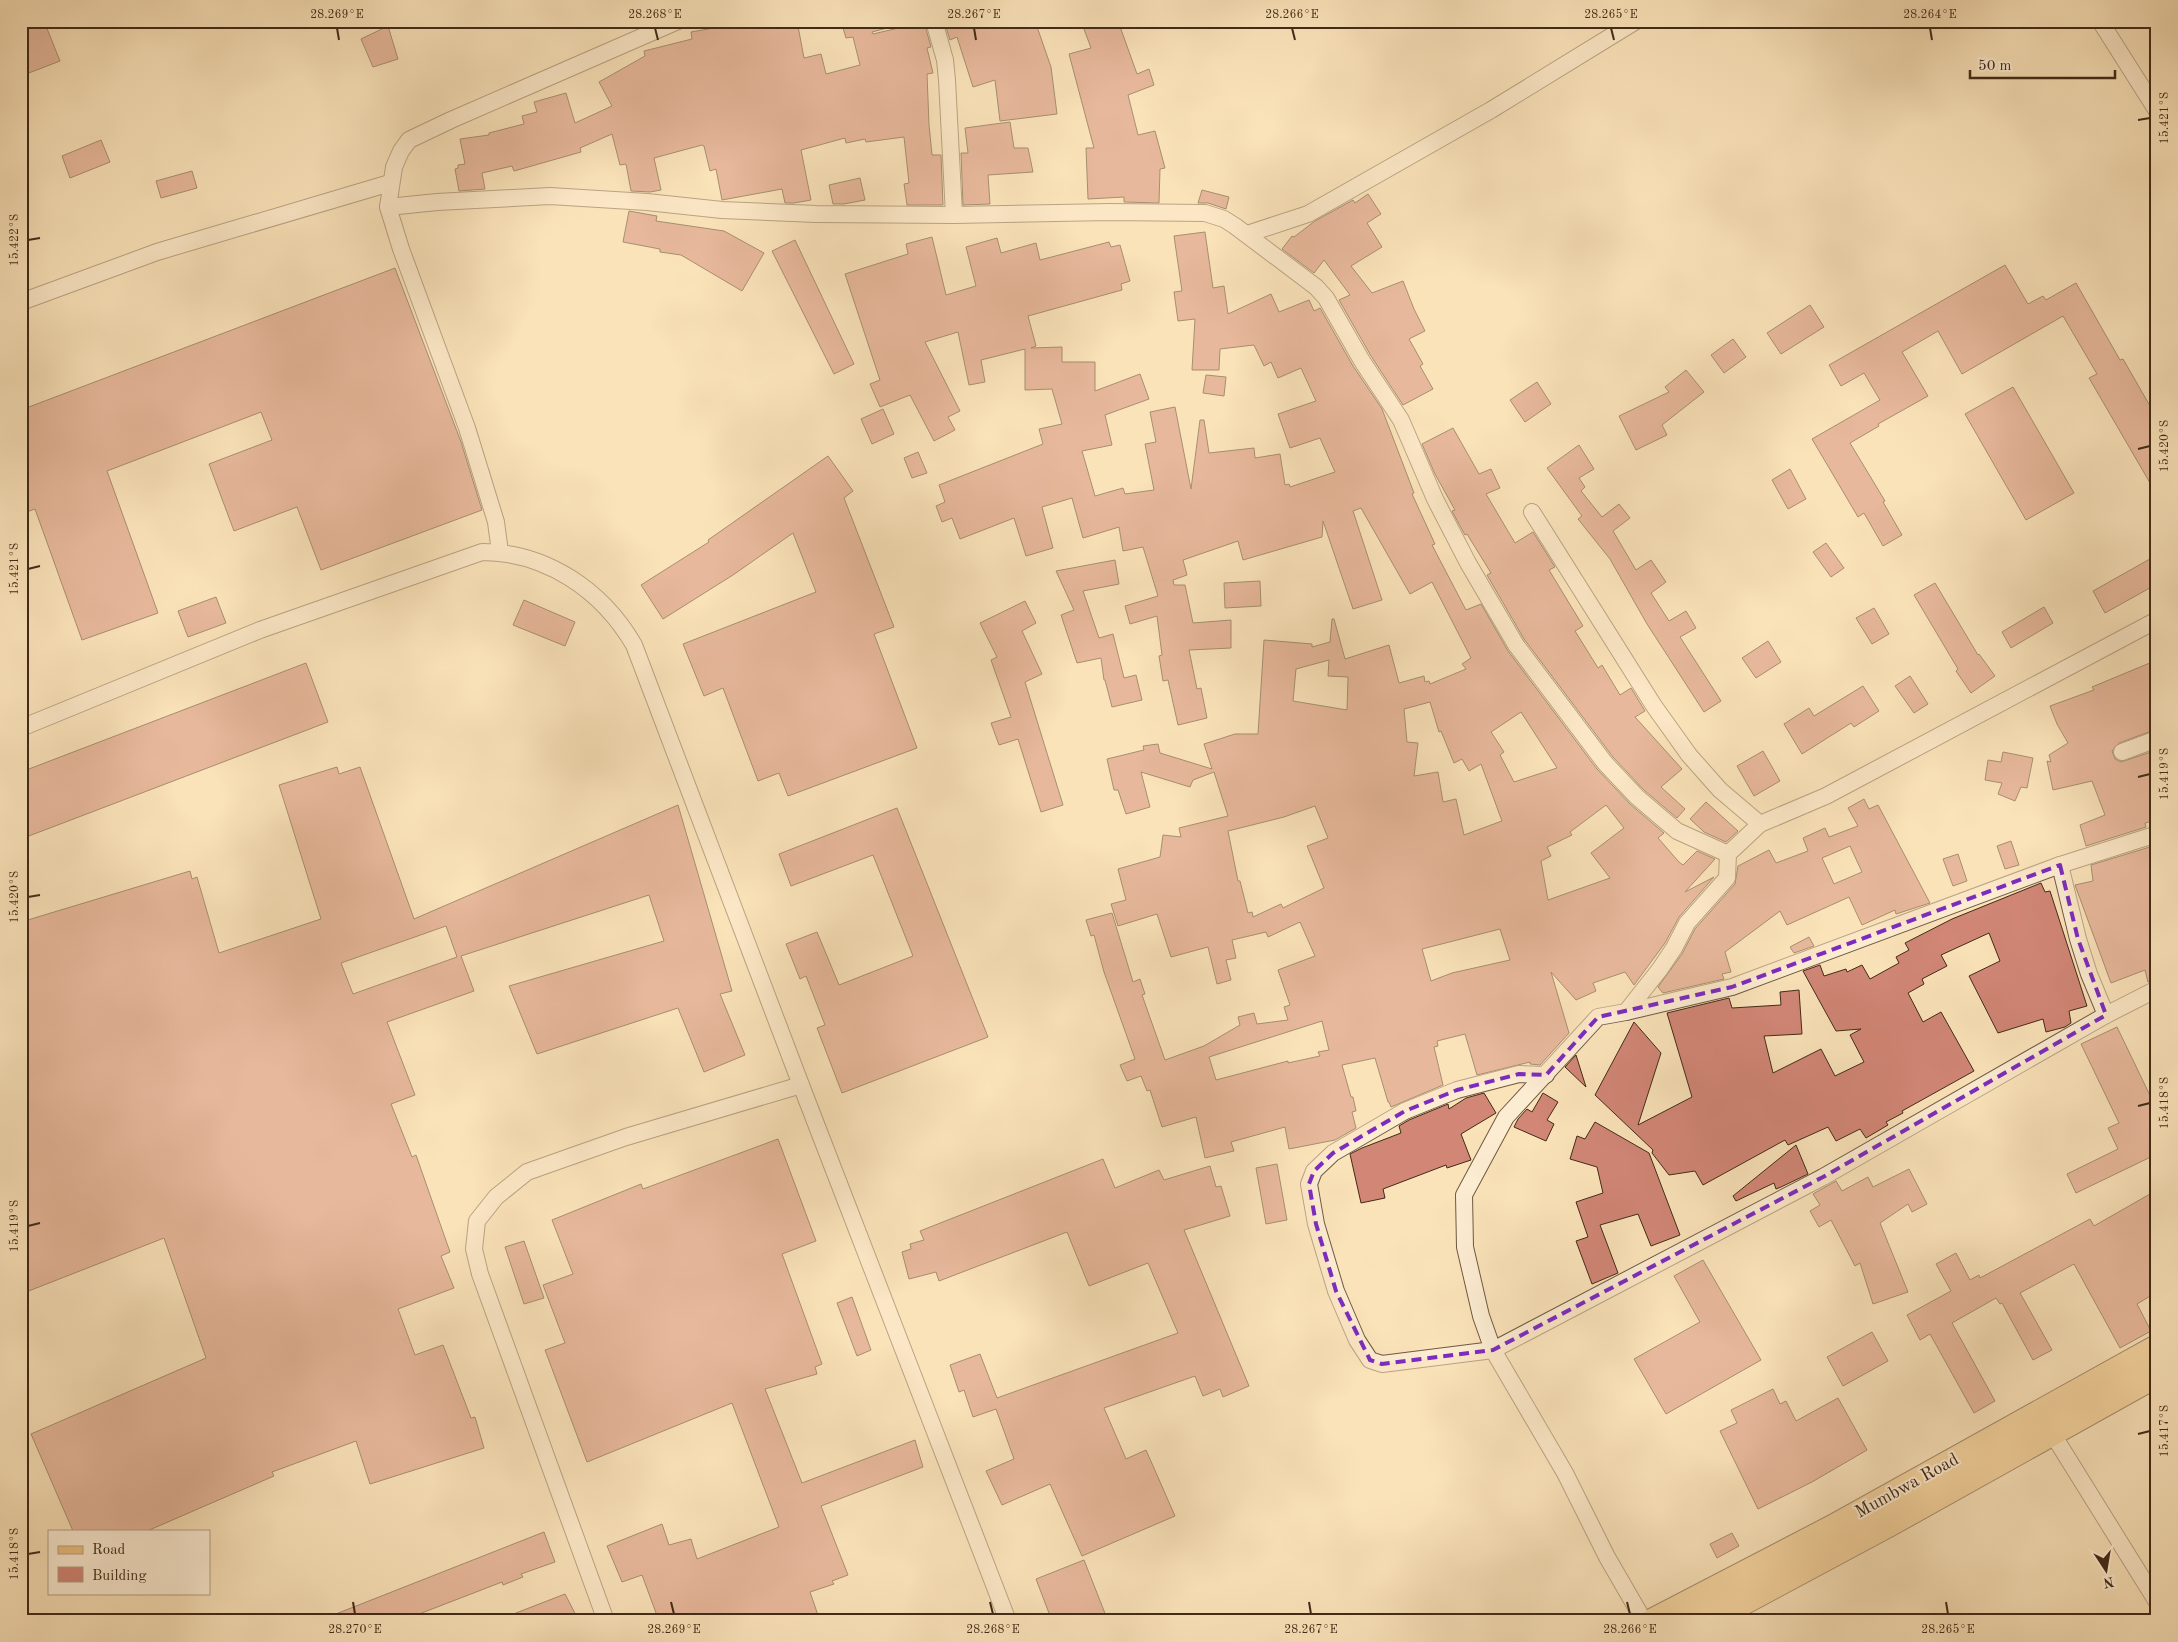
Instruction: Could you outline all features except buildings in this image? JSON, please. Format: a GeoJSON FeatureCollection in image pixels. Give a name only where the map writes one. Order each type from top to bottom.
{"type":"FeatureCollection","features":[{"type":"Feature","properties":{"kind":"main road","name":"Mumbwa Road"},"geometry":{"type":"LineString","coordinates":[[1707,1621],[1888,1524],[2157,1348]]}},
{"type":"Feature","properties":{"kind":"main road","name":"Mumbwa Road"},"geometry":{"type":"LineString","coordinates":[[1654,1621],[1833,1528],[2046,1422],[2157,1374]]}},
{"type":"Feature","properties":{"kind":"street"},"geometry":{"type":"LineString","coordinates":[[500,552],[496,522],[467,428],[401,248],[388,207],[390,183],[397,159],[409,140],[678,21]]}},
{"type":"Feature","properties":{"kind":"street"},"geometry":{"type":"LineString","coordinates":[[934,21],[945,60],[954,215]]}},
{"type":"Feature","properties":{"kind":"street"},"geometry":{"type":"LineString","coordinates":[[1247,234],[1308,214],[1491,110],[1636,21]]}},
{"type":"Feature","properties":{"kind":"street"},"geometry":{"type":"LineString","coordinates":[[2100,21],[2157,111]]}},
{"type":"Feature","properties":{"kind":"street"},"geometry":{"type":"LineString","coordinates":[[21,302],[157,252],[390,183]]}},
{"type":"Feature","properties":{"kind":"street"},"geometry":{"type":"LineString","coordinates":[[388,207],[437,202],[550,196],[647,202],[722,210],[816,214],[1205,213],[1224,219],[1247,234],[1316,287],[1326,298],[1362,362],[1400,420],[1435,499],[1468,563],[1516,645],[1605,763],[1637,797],[1678,831],[1728,854]]}},
{"type":"Feature","properties":{"kind":"street"},"geometry":{"type":"LineString","coordinates":[[1532,512],[1654,706],[1684,748],[1720,790],[1760,824]]}},
{"type":"Feature","properties":{"kind":"street"},"geometry":{"type":"LineString","coordinates":[[21,728],[260,630],[482,552],[500,552],[522,557],[575,580],[600,599],[616,617],[634,645],[801,1085],[1008,1621]]}},
{"type":"Feature","properties":{"kind":"street"},"geometry":{"type":"LineString","coordinates":[[1626,1012],[1674,948],[1687,923],[1727,878],[1728,854],[1760,824],[1826,796],[2157,620]]}},
{"type":"Feature","properties":{"kind":"street"},"geometry":{"type":"LineString","coordinates":[[2122,752],[2157,739]]}},
{"type":"Feature","properties":{"kind":"street"},"geometry":{"type":"LineString","coordinates":[[1644,1621],[1607,1557],[1565,1473],[1494,1350],[1481,1316],[1465,1247],[1464,1195],[1506,1117],[1598,1017],[1732,987],[2060,865],[2157,834]]}},
{"type":"Feature","properties":{"kind":"street"},"geometry":{"type":"LineString","coordinates":[[2060,865],[2078,939],[2089,974],[2106,1015]]}},
{"type":"Feature","properties":{"kind":"street"},"geometry":{"type":"LineString","coordinates":[[1546,1075],[1519,1074],[1457,1090],[1405,1111],[1333,1154],[1314,1171],[1308,1184],[1316,1224],[1336,1290],[1357,1340],[1370,1360],[1382,1364],[1494,1350],[1823,1177],[2106,1015],[2157,989]]}},
{"type":"Feature","properties":{"kind":"street"},"geometry":{"type":"LineString","coordinates":[[606,1621],[480,1274],[474,1248],[477,1220],[496,1196],[527,1172],[626,1137],[801,1085]]}},
{"type":"Feature","properties":{"kind":"street"},"geometry":{"type":"LineString","coordinates":[[2046,1422],[2157,1602]]}},
{"type":"Feature","properties":{"kind":"highlighted area"},"geometry":{"type":"Polygon","coordinates":[[[2060,865],[2078,939],[2106,1015],[1823,1177],[1493,1350],[1382,1364],[1370,1360],[1336,1291],[1316,1224],[1309,1184],[1314,1171],[1333,1153],[1405,1111],[1457,1090],[1519,1074],[1546,1075],[1598,1017],[1732,987],[2060,865]]]}}]}
